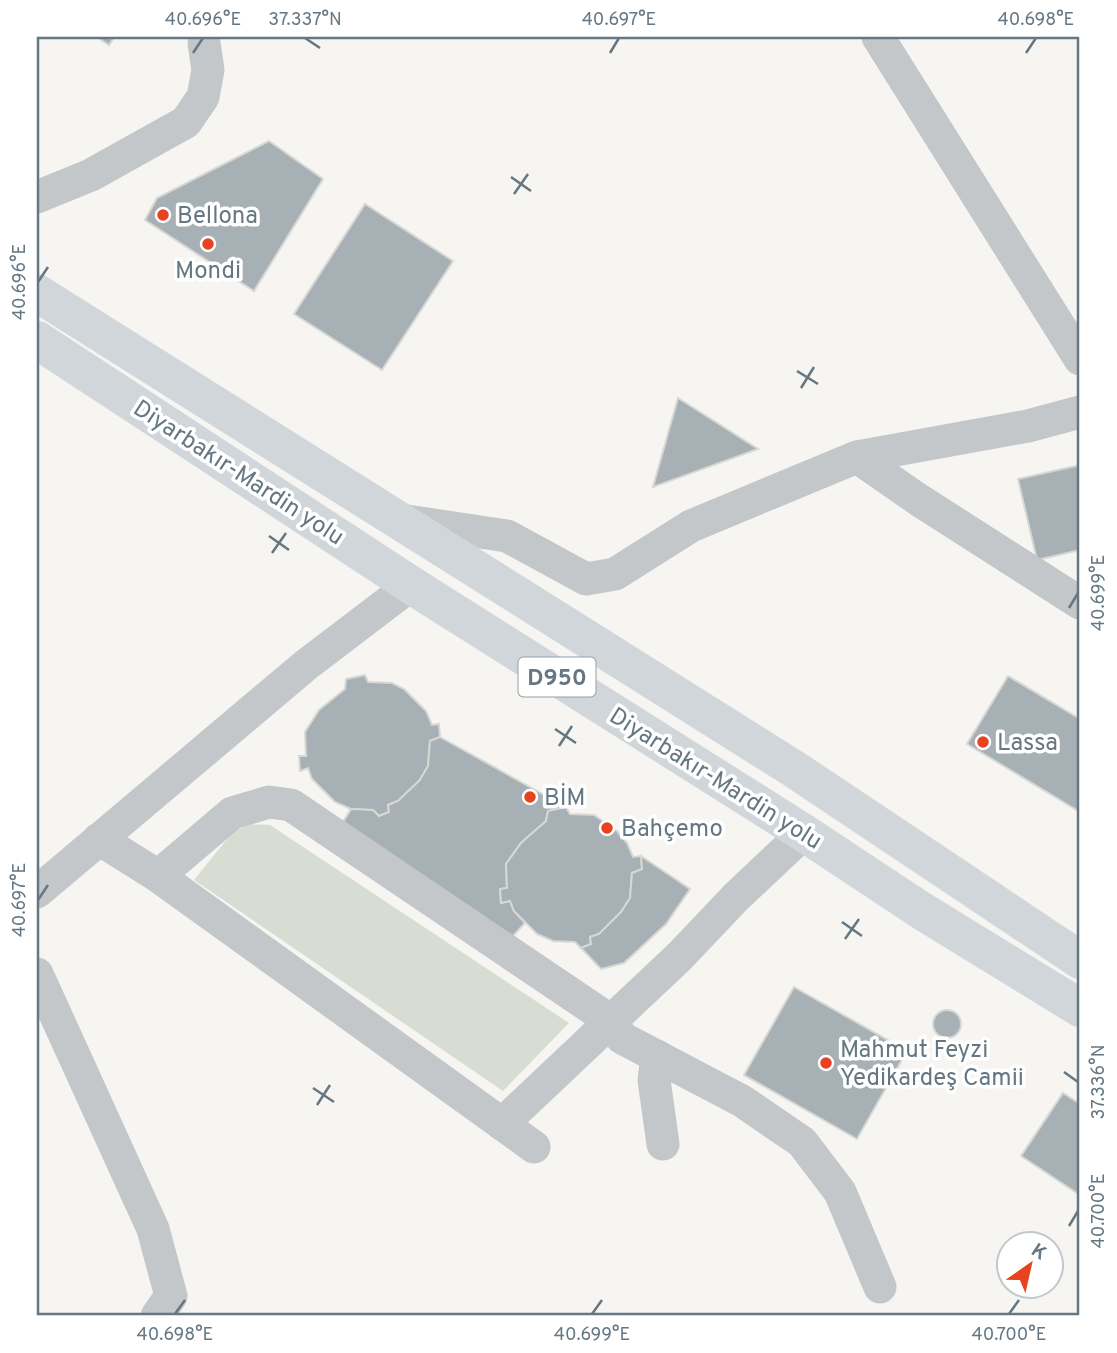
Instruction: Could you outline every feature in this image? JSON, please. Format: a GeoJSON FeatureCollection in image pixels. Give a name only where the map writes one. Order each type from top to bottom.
{"type":"FeatureCollection","features":[{"type":"Feature","properties":{"kind":"highway","name":"Diyarbakır-Mardin yolu"},"geometry":{"type":"LineString","coordinates":[[37,293],[794,769],[1080,960]]}},
{"type":"Feature","properties":{"kind":"highway","name":"Diyarbakır-Mardin yolu"},"geometry":{"type":"LineString","coordinates":[[37,340],[411,584],[922,911],[1080,1008]]}},
{"type":"Feature","properties":{"kind":"street"},"geometry":{"type":"LineString","coordinates":[[878,37],[1080,359]]}},
{"type":"Feature","properties":{"kind":"street"},"geometry":{"type":"LineString","coordinates":[[37,197],[91,175],[186,122],[203,97],[208,70],[204,43]]}},
{"type":"Feature","properties":{"kind":"street"},"geometry":{"type":"LineString","coordinates":[[395,519],[508,536],[586,579],[615,574],[691,526],[857,457],[1028,426],[1080,412]]}},
{"type":"Feature","properties":{"kind":"street"},"geometry":{"type":"LineString","coordinates":[[857,457],[1080,603]]}},
{"type":"Feature","properties":{"kind":"street"},"geometry":{"type":"LineString","coordinates":[[37,891],[306,665],[411,584]]}},
{"type":"Feature","properties":{"kind":"street"},"geometry":{"type":"LineString","coordinates":[[158,876],[232,813],[269,802],[291,805],[611,1021],[622,1038],[742,1101],[802,1142],[840,1192],[880,1287]]}},
{"type":"Feature","properties":{"kind":"street"},"geometry":{"type":"LineString","coordinates":[[502,1124],[804,833]]}},
{"type":"Feature","properties":{"kind":"street"},"geometry":{"type":"LineString","coordinates":[[99,839],[158,876],[534,1147]]}},
{"type":"Feature","properties":{"kind":"street"},"geometry":{"type":"LineString","coordinates":[[37,974],[153,1229],[171,1296],[157,1316]]}},
{"type":"Feature","properties":{"kind":"street"},"geometry":{"type":"LineString","coordinates":[[657,1056],[654,1080],[663,1143]]}},
{"type":"Feature","properties":{"kind":"shaded area"},"geometry":{"type":"Polygon","coordinates":[[[247,824],[270,825],[569,1023],[503,1091],[194,880],[232,833],[247,824]]]}},
{"type":"Feature","properties":{"kind":"building"},"geometry":{"type":"Polygon","coordinates":[[[97,37],[114,37],[109,45],[97,37]]]}},
{"type":"Feature","properties":{"kind":"building"},"geometry":{"type":"Polygon","coordinates":[[[269,141],[323,179],[254,291],[145,220],[157,198],[269,141]]]}},
{"type":"Feature","properties":{"kind":"building"},"geometry":{"type":"Polygon","coordinates":[[[365,204],[453,261],[382,370],[294,314],[365,204]]]}},
{"type":"Feature","properties":{"kind":"building"},"geometry":{"type":"Polygon","coordinates":[[[678,398],[758,449],[653,487],[678,398]]]}},
{"type":"Feature","properties":{"kind":"building"},"geometry":{"type":"Polygon","coordinates":[[[1080,465],[1080,550],[1037,560],[1018,479],[1080,465]]]}},
{"type":"Feature","properties":{"kind":"building"},"geometry":{"type":"Polygon","coordinates":[[[365,675],[368,682],[392,683],[404,689],[426,711],[432,725],[439,724],[440,737],[430,741],[428,766],[420,780],[398,801],[388,805],[389,812],[379,816],[373,810],[351,809],[335,802],[312,779],[308,768],[300,771],[299,756],[306,756],[305,732],[319,710],[345,689],[346,679],[365,675]]]}},
{"type":"Feature","properties":{"kind":"building"},"geometry":{"type":"Polygon","coordinates":[[[1008,676],[1080,719],[1080,812],[967,744],[1008,676]]]}},
{"type":"Feature","properties":{"kind":"building"},"geometry":{"type":"Polygon","coordinates":[[[440,737],[566,807],[548,811],[546,821],[521,843],[506,864],[507,888],[500,889],[501,903],[510,901],[514,911],[525,923],[512,937],[343,822],[351,809],[373,810],[379,816],[389,812],[388,805],[398,801],[420,780],[428,766],[430,741],[440,737]]]}},
{"type":"Feature","properties":{"kind":"building"},"geometry":{"type":"Polygon","coordinates":[[[566,807],[570,814],[594,815],[617,831],[627,843],[633,857],[641,856],[642,869],[632,873],[630,898],[621,912],[599,934],[590,937],[591,944],[581,948],[575,942],[553,941],[537,934],[514,911],[510,901],[501,903],[500,889],[507,888],[506,864],[521,843],[546,821],[548,811],[566,807]]]}},
{"type":"Feature","properties":{"kind":"building"},"geometry":{"type":"Polygon","coordinates":[[[641,856],[690,889],[666,924],[624,963],[601,969],[581,948],[591,944],[590,937],[599,934],[621,912],[630,898],[632,873],[642,869],[641,856]]]}},
{"type":"Feature","properties":{"kind":"building","name":"Mahmut Feyzi Yedikardeş Camii"},"geometry":{"type":"Polygon","coordinates":[[[794,987],[907,1051],[857,1139],[744,1075],[794,987]]]}},
{"type":"Feature","properties":{"kind":"building"},"geometry":{"type":"Polygon","coordinates":[[[947,1010],[957,1014],[961,1024],[957,1034],[947,1038],[937,1034],[933,1024],[937,1014],[947,1010]]]}},
{"type":"Feature","properties":{"kind":"building"},"geometry":{"type":"Polygon","coordinates":[[[1063,1093],[1080,1104],[1080,1188],[1077,1193],[1021,1156],[1063,1093]]]}},
{"type":"Feature","properties":{"kind":"place","name":"Bellona"},"geometry":{"type":"Point","coordinates":[163,215]}},
{"type":"Feature","properties":{"kind":"place","name":"Mondi"},"geometry":{"type":"Point","coordinates":[208,244]}},
{"type":"Feature","properties":{"kind":"place","name":"Lassa"},"geometry":{"type":"Point","coordinates":[983,742]}},
{"type":"Feature","properties":{"kind":"place","name":"BİM"},"geometry":{"type":"Point","coordinates":[530,797]}},
{"type":"Feature","properties":{"kind":"place","name":"Bahçemo"},"geometry":{"type":"Point","coordinates":[607,828]}},
{"type":"Feature","properties":{"kind":"place","name":"Mahmut Feyzi Yedikardeş Camii"},"geometry":{"type":"Point","coordinates":[826,1063]}}]}
